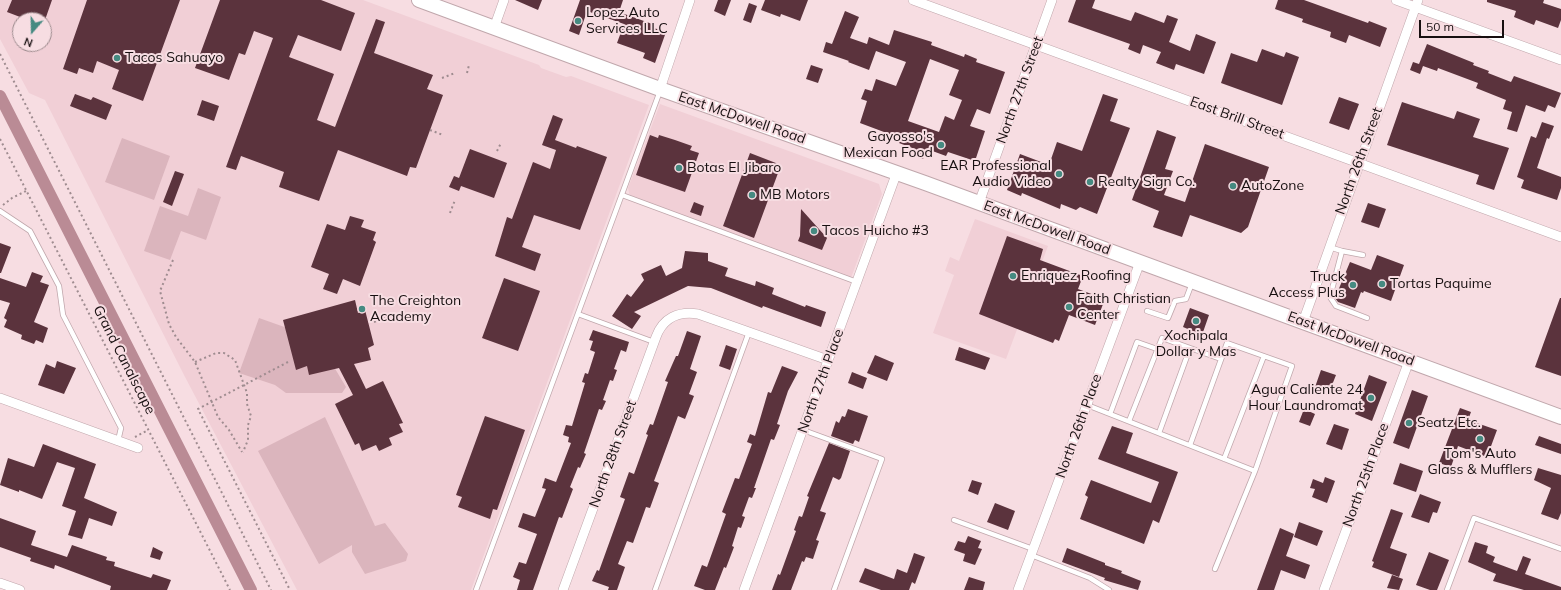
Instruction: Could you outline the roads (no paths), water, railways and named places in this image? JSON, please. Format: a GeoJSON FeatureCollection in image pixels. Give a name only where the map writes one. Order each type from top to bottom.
{"type":"FeatureCollection","features":[{"type":"Feature","properties":{"kind":"main road","name":"East McDowell Road"},"geometry":{"type":"LineString","coordinates":[[419,0],[660,89],[897,172],[1561,417]]}},
{"type":"Feature","properties":{"kind":"street"},"geometry":{"type":"LineString","coordinates":[[494,28],[504,0]]}},
{"type":"Feature","properties":{"kind":"street"},"geometry":{"type":"LineString","coordinates":[[660,89],[690,0]]}},
{"type":"Feature","properties":{"kind":"street","name":"East Brill Street"},"geometry":{"type":"LineString","coordinates":[[913,0],[1561,237]]}},
{"type":"Feature","properties":{"kind":"street","name":"North 27th Street"},"geometry":{"type":"LineString","coordinates":[[979,203],[1052,0]]}},
{"type":"Feature","properties":{"kind":"street"},"geometry":{"type":"LineString","coordinates":[[1396,0],[1417,4],[1561,60]]}},
{"type":"Feature","properties":{"kind":"street","name":"North 26th Street"},"geometry":{"type":"LineString","coordinates":[[1303,322],[1358,163],[1417,4]]}},
{"type":"Feature","properties":{"kind":"street","name":"North 27th Place"},"geometry":{"type":"LineString","coordinates":[[744,590],[897,172]]}},
{"type":"Feature","properties":{"kind":"street","name":"North 26th Place"},"geometry":{"type":"LineString","coordinates":[[1018,590],[1140,262]]}},
{"type":"Feature","properties":{"kind":"street","name":"North 28th Street"},"geometry":{"type":"LineString","coordinates":[[563,590],[660,328],[667,320],[678,314],[698,314],[749,332]]}},
{"type":"Feature","properties":{"kind":"street"},"geometry":{"type":"LineString","coordinates":[[749,332],[828,360]]}},
{"type":"Feature","properties":{"kind":"street","name":"North 25th Place"},"geometry":{"type":"LineString","coordinates":[[1324,590],[1409,360]]}},
{"type":"Feature","properties":{"kind":"street"},"geometry":{"type":"LineString","coordinates":[[0,398],[138,448]]}},
{"type":"Feature","properties":{"kind":"street"},"geometry":{"type":"LineString","coordinates":[[0,583],[17,590]]}},
{"type":"Feature","properties":{"kind":"lane"},"geometry":{"type":"LineString","coordinates":[[476,590],[656,105],[660,89]]}},
{"type":"Feature","properties":{"kind":"lane"},"geometry":{"type":"LineString","coordinates":[[622,195],[857,282]]}},
{"type":"Feature","properties":{"kind":"lane"},"geometry":{"type":"LineString","coordinates":[[0,211],[30,231],[59,286],[63,315],[121,428],[118,441]]}},
{"type":"Feature","properties":{"kind":"lane"},"geometry":{"type":"LineString","coordinates":[[1329,247],[1363,255]]}},
{"type":"Feature","properties":{"kind":"lane"},"geometry":{"type":"LineString","coordinates":[[1342,251],[1330,297],[1336,306],[1367,318]]}},
{"type":"Feature","properties":{"kind":"lane"},"geometry":{"type":"LineString","coordinates":[[1147,311],[1168,318],[1175,301],[1186,299],[1192,281]]}},
{"type":"Feature","properties":{"kind":"lane"},"geometry":{"type":"LineString","coordinates":[[578,314],[654,342]]}},
{"type":"Feature","properties":{"kind":"lane"},"geometry":{"type":"LineString","coordinates":[[655,590],[749,332]]}},
{"type":"Feature","properties":{"kind":"lane"},"geometry":{"type":"LineString","coordinates":[[1129,421],[1162,338],[1221,359]]}},
{"type":"Feature","properties":{"kind":"lane"},"geometry":{"type":"LineString","coordinates":[[1110,414],[1137,342],[1157,349]]}},
{"type":"Feature","properties":{"kind":"lane"},"geometry":{"type":"LineString","coordinates":[[1190,445],[1227,343],[1292,366],[1255,471],[1215,569]]}},
{"type":"Feature","properties":{"kind":"lane"},"geometry":{"type":"LineString","coordinates":[[1159,433],[1190,348]]}},
{"type":"Feature","properties":{"kind":"lane"},"geometry":{"type":"LineString","coordinates":[[1224,459],[1264,356]]}},
{"type":"Feature","properties":{"kind":"lane"},"geometry":{"type":"LineString","coordinates":[[1087,405],[1255,471]]}},
{"type":"Feature","properties":{"kind":"lane"},"geometry":{"type":"LineString","coordinates":[[803,430],[882,459],[834,590]]}},
{"type":"Feature","properties":{"kind":"lane"},"geometry":{"type":"LineString","coordinates":[[1447,590],[1474,518],[1561,549]]}},
{"type":"Feature","properties":{"kind":"lane"},"geometry":{"type":"LineString","coordinates":[[954,520],[1090,578],[1109,590]]}},
{"type":"Feature","properties":{"kind":"waterway"},"geometry":{"type":"LineString","coordinates":[[0,96],[251,590]]}},
{"type":"Feature","properties":{"kind":"place","name":"Lopez Auto Services LLC"},"geometry":{"type":"Point","coordinates":[578,21]}},
{"type":"Feature","properties":{"kind":"place","name":"Tacos Sahuayo"},"geometry":{"type":"Point","coordinates":[117,58]}},
{"type":"Feature","properties":{"kind":"place","name":"Gayosso's Mexican Food"},"geometry":{"type":"Point","coordinates":[941,145]}},
{"type":"Feature","properties":{"kind":"place","name":"Botas El Jibaro"},"geometry":{"type":"Point","coordinates":[679,168]}},
{"type":"Feature","properties":{"kind":"place","name":"EAR Professional Audio Video"},"geometry":{"type":"Point","coordinates":[1059,174]}},
{"type":"Feature","properties":{"kind":"place","name":"Realty Sign Co."},"geometry":{"type":"Point","coordinates":[1090,182]}},
{"type":"Feature","properties":{"kind":"place","name":"AutoZone"},"geometry":{"type":"Point","coordinates":[1233,186]}},
{"type":"Feature","properties":{"kind":"place","name":"MB Motors"},"geometry":{"type":"Point","coordinates":[752,195]}},
{"type":"Feature","properties":{"kind":"place","name":"Tacos Huicho #3"},"geometry":{"type":"Point","coordinates":[814,231]}},
{"type":"Feature","properties":{"kind":"place","name":"Enriquez Roofing"},"geometry":{"type":"Point","coordinates":[1013,276]}},
{"type":"Feature","properties":{"kind":"place","name":"Tortas Paquime"},"geometry":{"type":"Point","coordinates":[1382,284]}},
{"type":"Feature","properties":{"kind":"place","name":"Truck Access Plus"},"geometry":{"type":"Point","coordinates":[1353,285]}},
{"type":"Feature","properties":{"kind":"place","name":"Faith Christian Center"},"geometry":{"type":"Point","coordinates":[1069,307]}},
{"type":"Feature","properties":{"kind":"place","name":"The Creighton Academy"},"geometry":{"type":"Point","coordinates":[362,309]}},
{"type":"Feature","properties":{"kind":"place","name":"Xochipala Dollar y Mas"},"geometry":{"type":"Point","coordinates":[1196,321]}},
{"type":"Feature","properties":{"kind":"place","name":"Agua Caliente 24 Hour Laundromat"},"geometry":{"type":"Point","coordinates":[1371,398]}},
{"type":"Feature","properties":{"kind":"place","name":"Seatz Etc."},"geometry":{"type":"Point","coordinates":[1409,423]}},
{"type":"Feature","properties":{"kind":"place","name":"Tom's Auto Glass & Mufflers"},"geometry":{"type":"Point","coordinates":[1480,439]}}]}
